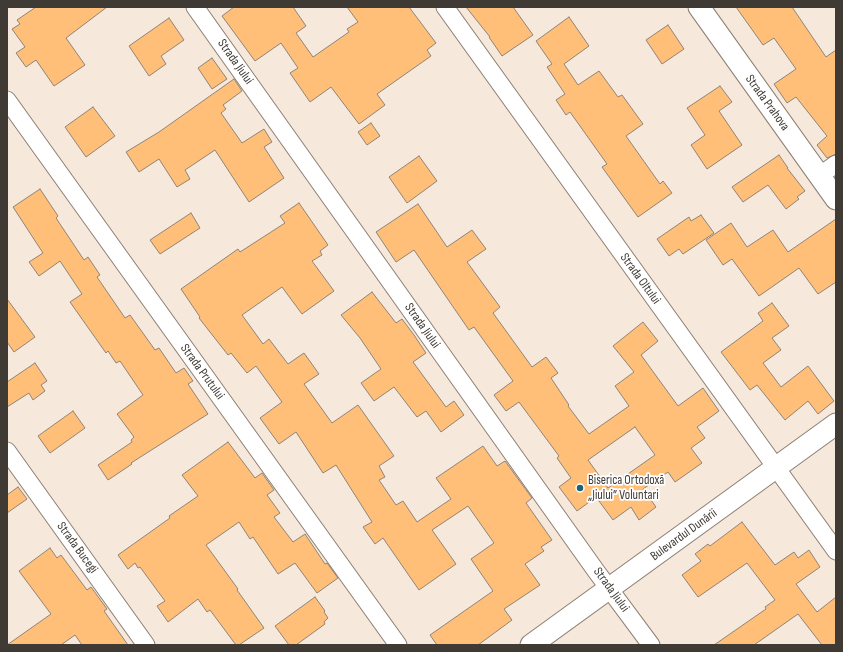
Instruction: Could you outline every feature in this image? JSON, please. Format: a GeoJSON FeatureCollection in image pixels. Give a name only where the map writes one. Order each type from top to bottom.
{"type":"FeatureCollection","features":[{"type":"Feature","properties":{"kind":"street","name":"Strada Jiului"},"geometry":{"type":"LineString","coordinates":[[195,7],[609,589],[651,645]]}},
{"type":"Feature","properties":{"kind":"street","name":"Strada Oltului"},"geometry":{"type":"LineString","coordinates":[[445,7],[836,551]]}},
{"type":"Feature","properties":{"kind":"street","name":"Strada Prahova"},"geometry":{"type":"LineString","coordinates":[[702,8],[836,199]]}},
{"type":"Feature","properties":{"kind":"street","name":"Strada Prutului"},"geometry":{"type":"LineString","coordinates":[[7,100],[398,645]]}},
{"type":"Feature","properties":{"kind":"street"},"geometry":{"type":"LineString","coordinates":[[819,176],[836,164]]}},
{"type":"Feature","properties":{"kind":"street","name":"Bulevardul Dunării"},"geometry":{"type":"LineString","coordinates":[[532,645],[836,424]]}},
{"type":"Feature","properties":{"kind":"street","name":"Strada Bucegi"},"geometry":{"type":"LineString","coordinates":[[7,451],[146,645]]}},
{"type":"Feature","properties":{"kind":"building"},"geometry":{"type":"Polygon","coordinates":[[[36,7],[107,7],[66,38],[85,65],[54,86],[36,60],[26,67],[16,53],[25,47],[12,29],[20,24],[17,20],[36,7]]]}},
{"type":"Feature","properties":{"kind":"building"},"geometry":{"type":"Polygon","coordinates":[[[234,7],[293,7],[306,26],[296,33],[313,57],[349,32],[347,29],[358,22],[347,7],[409,7],[436,43],[427,50],[431,56],[377,94],[385,105],[359,124],[331,87],[310,102],[290,73],[298,68],[281,43],[255,61],[222,16],[234,7]]]}},
{"type":"Feature","properties":{"kind":"building"},"geometry":{"type":"Polygon","coordinates":[[[466,7],[513,7],[533,35],[502,56],[490,37],[466,7]]]}},
{"type":"Feature","properties":{"kind":"building"},"geometry":{"type":"Polygon","coordinates":[[[736,7],[792,7],[826,57],[836,50],[836,154],[827,158],[817,145],[827,136],[796,97],[787,103],[774,84],[796,69],[774,38],[763,45],[736,7]]]}},
{"type":"Feature","properties":{"kind":"building"},"geometry":{"type":"Polygon","coordinates":[[[569,17],[589,46],[564,64],[578,85],[599,71],[618,97],[622,95],[643,124],[626,136],[660,184],[663,181],[672,193],[638,217],[602,167],[607,164],[570,112],[566,115],[556,100],[565,94],[547,67],[552,64],[536,41],[569,17]]]}},
{"type":"Feature","properties":{"kind":"building"},"geometry":{"type":"Polygon","coordinates":[[[169,18],[184,40],[161,56],[166,64],[149,76],[129,46],[169,18]]]}},
{"type":"Feature","properties":{"kind":"building"},"geometry":{"type":"Polygon","coordinates":[[[668,25],[684,49],[662,64],[646,40],[668,25]]]}},
{"type":"Feature","properties":{"kind":"building"},"geometry":{"type":"Polygon","coordinates":[[[212,58],[227,79],[212,89],[198,68],[212,58]]]}},
{"type":"Feature","properties":{"kind":"building"},"geometry":{"type":"Polygon","coordinates":[[[234,79],[242,91],[223,105],[226,109],[221,113],[242,143],[264,129],[272,142],[264,147],[284,178],[249,202],[215,150],[185,170],[190,179],[177,187],[159,159],[139,172],[126,152],[159,132],[234,79]]]}},
{"type":"Feature","properties":{"kind":"building"},"geometry":{"type":"Polygon","coordinates":[[[720,86],[732,102],[719,111],[742,145],[707,169],[691,145],[705,135],[687,108],[720,86]]]}},
{"type":"Feature","properties":{"kind":"building"},"geometry":{"type":"Polygon","coordinates":[[[93,107],[115,136],[86,157],[65,127],[93,107]]]}},
{"type":"Feature","properties":{"kind":"building"},"geometry":{"type":"Polygon","coordinates":[[[371,123],[380,136],[367,145],[358,132],[371,123]]]}},
{"type":"Feature","properties":{"kind":"building"},"geometry":{"type":"Polygon","coordinates":[[[779,155],[805,191],[797,197],[799,199],[786,209],[768,185],[743,202],[732,187],[779,155]]]}},
{"type":"Feature","properties":{"kind":"building"},"geometry":{"type":"Polygon","coordinates":[[[419,156],[437,181],[407,203],[389,177],[419,156]]]}},
{"type":"Feature","properties":{"kind":"building"},"geometry":{"type":"Polygon","coordinates":[[[40,189],[58,216],[56,218],[84,260],[88,257],[100,275],[97,277],[125,318],[130,315],[155,350],[159,348],[176,373],[184,368],[193,381],[188,384],[208,414],[131,463],[132,464],[108,480],[98,465],[132,442],[131,440],[134,437],[117,414],[143,395],[120,361],[116,363],[108,351],[106,353],[70,302],[82,294],[60,261],[39,276],[29,262],[43,253],[13,207],[40,189]]]}},
{"type":"Feature","properties":{"kind":"building"},"geometry":{"type":"Polygon","coordinates":[[[299,203],[328,245],[320,251],[322,255],[312,261],[334,291],[302,314],[282,287],[242,315],[263,344],[269,339],[288,364],[304,353],[319,374],[304,384],[332,423],[358,405],[394,456],[379,466],[385,477],[379,480],[396,505],[403,501],[417,522],[451,499],[436,478],[483,446],[497,466],[505,461],[532,498],[526,503],[552,540],[541,547],[544,551],[525,564],[540,585],[504,609],[512,620],[478,645],[437,645],[430,635],[493,591],[471,559],[494,543],[468,506],[432,530],[456,564],[419,590],[383,538],[375,544],[363,527],[372,522],[336,465],[323,473],[296,432],[279,444],[260,418],[282,402],[256,366],[247,373],[231,353],[228,355],[199,318],[200,317],[181,289],[238,249],[240,252],[285,223],[280,216],[299,203]]]}},
{"type":"Feature","properties":{"kind":"building"},"geometry":{"type":"Polygon","coordinates":[[[418,204],[447,247],[472,230],[486,249],[467,262],[500,307],[493,313],[532,367],[546,357],[558,373],[551,378],[569,405],[568,406],[589,434],[629,406],[615,386],[634,372],[613,346],[643,322],[658,341],[641,355],[678,406],[703,388],[719,411],[697,427],[705,438],[691,448],[702,463],[675,482],[668,472],[643,489],[656,507],[639,520],[631,507],[613,520],[596,497],[577,511],[559,487],[571,478],[557,458],[559,456],[519,402],[506,411],[494,395],[513,381],[474,327],[469,330],[414,250],[396,262],[376,232],[418,204]],[[635,427],[588,460],[608,488],[655,455],[635,427]]]}},
{"type":"Feature","properties":{"kind":"building"},"geometry":{"type":"Polygon","coordinates":[[[191,213],[200,228],[160,254],[150,240],[191,213]]]}},
{"type":"Feature","properties":{"kind":"building"},"geometry":{"type":"Polygon","coordinates":[[[701,215],[714,233],[683,254],[679,249],[669,256],[657,239],[689,217],[691,221],[701,215]]]}},
{"type":"Feature","properties":{"kind":"building"},"geometry":{"type":"Polygon","coordinates":[[[836,219],[836,282],[818,294],[799,268],[759,296],[732,259],[723,265],[706,240],[731,223],[747,247],[773,230],[788,252],[836,219]]]}},
{"type":"Feature","properties":{"kind":"building"},"geometry":{"type":"Polygon","coordinates":[[[372,292],[396,323],[402,319],[426,353],[413,362],[446,407],[454,401],[464,415],[441,432],[426,411],[417,417],[394,387],[374,401],[361,383],[381,369],[360,338],[341,315],[372,292]]]}},
{"type":"Feature","properties":{"kind":"building"},"geometry":{"type":"Polygon","coordinates":[[[7,299],[35,337],[14,352],[7,342],[7,299]]]}},
{"type":"Feature","properties":{"kind":"building"},"geometry":{"type":"Polygon","coordinates":[[[772,303],[789,326],[772,338],[781,350],[763,363],[781,387],[808,366],[834,401],[818,414],[808,401],[785,420],[757,385],[750,390],[721,352],[763,321],[758,313],[772,303]]]}},
{"type":"Feature","properties":{"kind":"building"},"geometry":{"type":"Polygon","coordinates":[[[35,363],[47,381],[41,385],[45,391],[33,400],[29,393],[7,407],[7,382],[35,363]]]}},
{"type":"Feature","properties":{"kind":"building"},"geometry":{"type":"Polygon","coordinates":[[[73,411],[85,428],[50,453],[38,436],[73,411]]]}},
{"type":"Feature","properties":{"kind":"building"},"geometry":{"type":"Polygon","coordinates":[[[228,442],[255,478],[262,473],[274,490],[267,495],[280,513],[274,517],[293,542],[305,534],[325,564],[327,563],[338,578],[317,593],[295,563],[278,574],[253,537],[250,539],[239,522],[206,545],[264,628],[239,645],[236,645],[210,610],[207,612],[198,599],[168,622],[157,606],[165,601],[140,567],[138,568],[135,563],[128,569],[118,555],[198,496],[182,475],[228,442]]]}},
{"type":"Feature","properties":{"kind":"building"},"geometry":{"type":"Polygon","coordinates":[[[18,487],[27,499],[7,513],[7,495],[18,487]]]}},
{"type":"Feature","properties":{"kind":"building"},"geometry":{"type":"Polygon","coordinates":[[[742,522],[775,565],[794,552],[798,558],[809,550],[820,567],[796,584],[817,612],[836,597],[836,645],[822,645],[798,614],[754,645],[714,645],[766,609],[765,607],[775,600],[747,563],[698,597],[682,575],[701,561],[695,554],[708,544],[710,546],[742,522]]]}},
{"type":"Feature","properties":{"kind":"building"},"geometry":{"type":"Polygon","coordinates":[[[50,548],[57,558],[61,555],[87,590],[91,587],[107,609],[104,611],[128,645],[82,645],[75,635],[61,645],[7,645],[51,614],[19,571],[50,548]]]}},
{"type":"Feature","properties":{"kind":"building"},"geometry":{"type":"Polygon","coordinates":[[[315,597],[328,618],[324,622],[325,624],[296,645],[289,645],[275,626],[315,597]]]}},
{"type":"Feature","properties":{"kind":"place","name":"Biserica Ortodoxă „Jiului” Voluntari"},"geometry":{"type":"Point","coordinates":[580,488]}}]}
